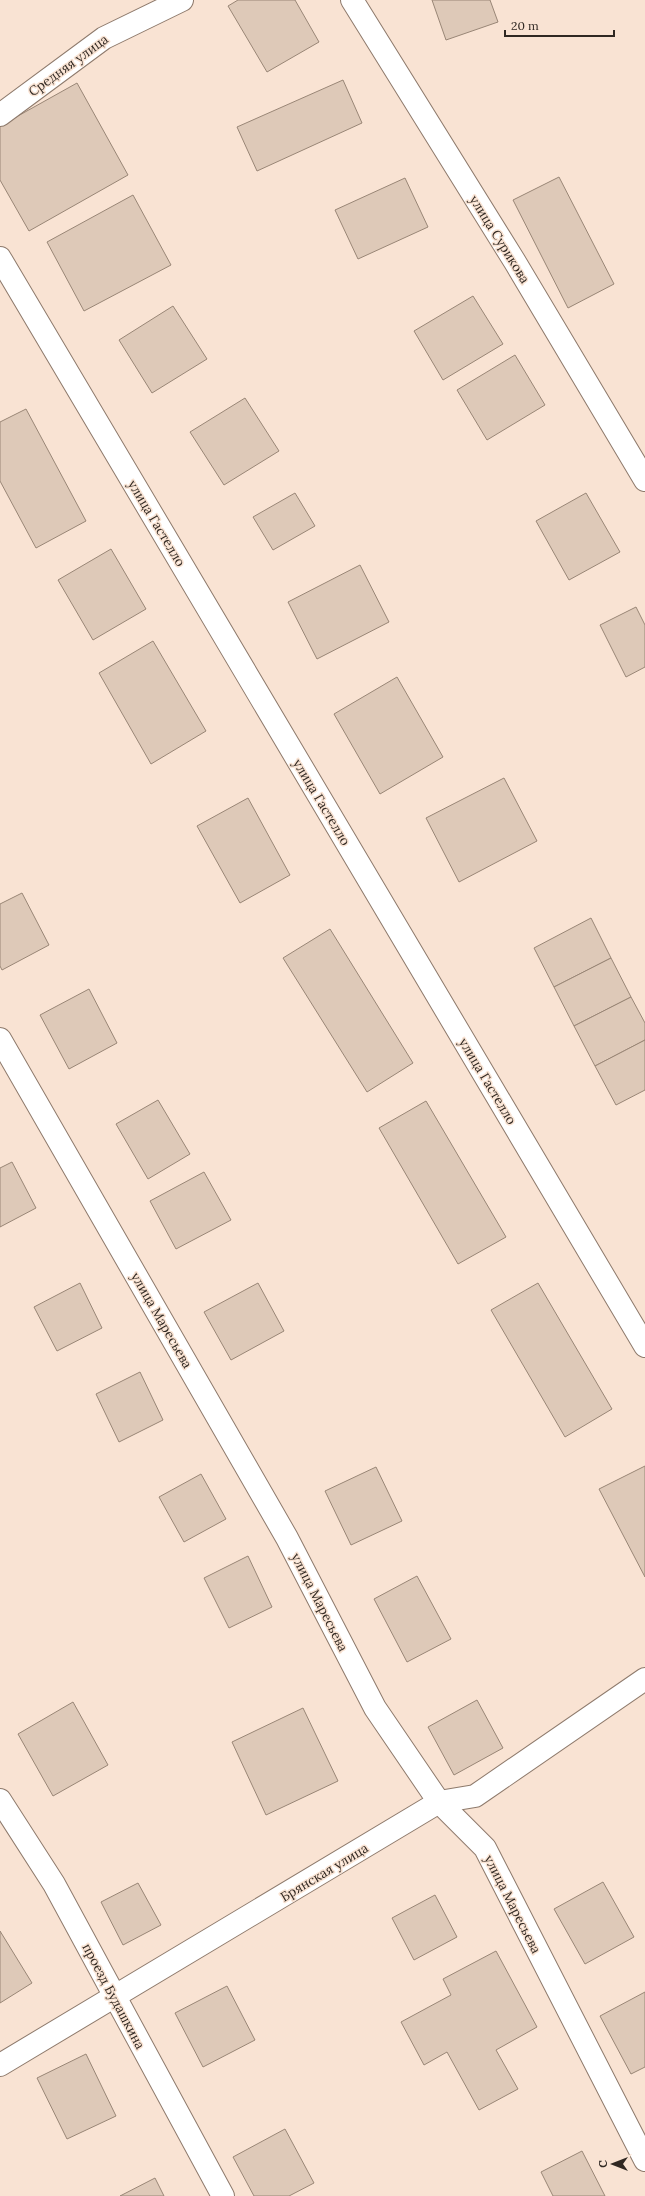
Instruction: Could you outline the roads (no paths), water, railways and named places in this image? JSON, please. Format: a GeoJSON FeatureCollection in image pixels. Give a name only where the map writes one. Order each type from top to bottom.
{"type":"FeatureCollection","features":[{"type":"Feature","properties":{"kind":"street","name":"Средняя улица"},"geometry":{"type":"LineString","coordinates":[[0,115],[104,38],[182,0]]}},
{"type":"Feature","properties":{"kind":"street","name":"улица Сурикова"},"geometry":{"type":"LineString","coordinates":[[352,0],[515,262],[645,480]]}},
{"type":"Feature","properties":{"kind":"street","name":"улица Гастелло"},"geometry":{"type":"LineString","coordinates":[[0,258],[645,1346]]}},
{"type":"Feature","properties":{"kind":"street","name":"улица Маресьева"},"geometry":{"type":"LineString","coordinates":[[0,1039],[286,1538],[375,1708],[439,1802],[485,1848],[645,2160]]}},
{"type":"Feature","properties":{"kind":"street","name":"Брянская улица"},"geometry":{"type":"LineString","coordinates":[[0,2065],[439,1802],[474,1796],[645,1679]]}},
{"type":"Feature","properties":{"kind":"street","name":"проезд Будашкина"},"geometry":{"type":"LineString","coordinates":[[0,1800],[54,1884],[223,2196]]}}]}
